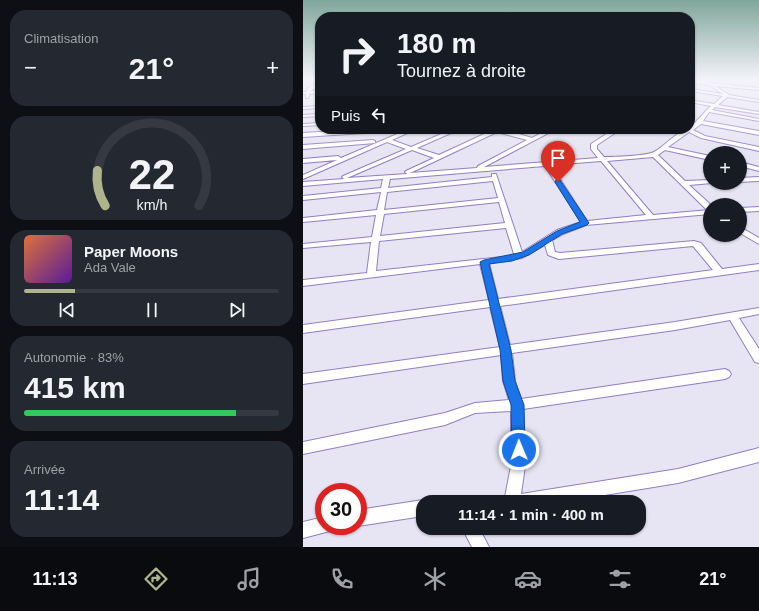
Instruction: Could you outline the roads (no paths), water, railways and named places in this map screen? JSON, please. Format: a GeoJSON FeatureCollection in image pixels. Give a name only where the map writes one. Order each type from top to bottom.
{"type":"FeatureCollection","features":[{"type":"Feature","properties":{"kind":"street"},"geometry":{"type":"LineString","coordinates":[[695,126],[715,105],[759,113]]}},
{"type":"Feature","properties":{"kind":"street"},"geometry":{"type":"LineString","coordinates":[[303,108],[315,107]]}},
{"type":"Feature","properties":{"kind":"street"},"geometry":{"type":"LineString","coordinates":[[709,111],[759,120]]}},
{"type":"Feature","properties":{"kind":"street"},"geometry":{"type":"LineString","coordinates":[[303,116],[315,115]]}},
{"type":"Feature","properties":{"kind":"street"},"geometry":{"type":"LineString","coordinates":[[700,122],[759,133]]}},
{"type":"Feature","properties":{"kind":"street"},"geometry":{"type":"LineString","coordinates":[[303,125],[315,124]]}},
{"type":"Feature","properties":{"kind":"street"},"geometry":{"type":"LineString","coordinates":[[695,133],[703,137],[759,149]]}},
{"type":"Feature","properties":{"kind":"street"},"geometry":{"type":"LineString","coordinates":[[303,135],[318,134]]}},
{"type":"Feature","properties":{"kind":"street"},"geometry":{"type":"LineString","coordinates":[[303,177],[400,134]]}},
{"type":"Feature","properties":{"kind":"street"},"geometry":{"type":"LineString","coordinates":[[338,180],[445,134]]}},
{"type":"Feature","properties":{"kind":"street"},"geometry":{"type":"LineString","coordinates":[[403,175],[487,134]]}},
{"type":"Feature","properties":{"kind":"street"},"geometry":{"type":"LineString","coordinates":[[514,134],[533,140]]}},
{"type":"Feature","properties":{"kind":"street"},"geometry":{"type":"LineString","coordinates":[[478,168],[544,134]]}},
{"type":"Feature","properties":{"kind":"street"},"geometry":{"type":"LineString","coordinates":[[610,134],[594,144],[594,149],[650,216]]}},
{"type":"Feature","properties":{"kind":"street"},"geometry":{"type":"LineString","coordinates":[[303,184],[478,168],[654,156],[683,134]]}},
{"type":"Feature","properties":{"kind":"street"},"geometry":{"type":"LineString","coordinates":[[303,147],[383,141],[413,148],[439,157]]}},
{"type":"Feature","properties":{"kind":"street"},"geometry":{"type":"LineString","coordinates":[[664,148],[703,156]]}},
{"type":"Feature","properties":{"kind":"street"},"geometry":{"type":"LineString","coordinates":[[654,156],[703,201]]}},
{"type":"Feature","properties":{"kind":"street"},"geometry":{"type":"LineString","coordinates":[[303,161],[344,158]]}},
{"type":"Feature","properties":{"kind":"street"},"geometry":{"type":"LineString","coordinates":[[546,163],[585,223]]}},
{"type":"Feature","properties":{"kind":"street"},"geometry":{"type":"LineString","coordinates":[[747,165],[758,167]]}},
{"type":"Feature","properties":{"kind":"street"},"geometry":{"type":"LineString","coordinates":[[492,168],[519,256]]}},
{"type":"Feature","properties":{"kind":"street"},"geometry":{"type":"LineString","coordinates":[[371,276],[387,176]]}},
{"type":"Feature","properties":{"kind":"street"},"geometry":{"type":"LineString","coordinates":[[303,198],[495,179]]}},
{"type":"Feature","properties":{"kind":"street"},"geometry":{"type":"LineString","coordinates":[[747,180],[759,179]]}},
{"type":"Feature","properties":{"kind":"street"},"geometry":{"type":"LineString","coordinates":[[685,183],[703,182]]}},
{"type":"Feature","properties":{"kind":"street"},"geometry":{"type":"LineString","coordinates":[[303,220],[502,200]]}},
{"type":"Feature","properties":{"kind":"street"},"geometry":{"type":"LineString","coordinates":[[747,210],[759,209]]}},
{"type":"Feature","properties":{"kind":"street"},"geometry":{"type":"LineString","coordinates":[[303,283],[484,262],[519,256],[566,229],[585,223],[703,212]]}},
{"type":"Feature","properties":{"kind":"street"},"geometry":{"type":"LineString","coordinates":[[303,246],[509,225]]}},
{"type":"Feature","properties":{"kind":"street"},"geometry":{"type":"LineString","coordinates":[[747,234],[759,242]]}},
{"type":"Feature","properties":{"kind":"street"},"geometry":{"type":"LineString","coordinates":[[548,239],[551,253],[559,256],[694,243],[698,245],[719,272]]}},
{"type":"Feature","properties":{"kind":"street"},"geometry":{"type":"LineString","coordinates":[[484,262],[506,350],[509,381],[517,405],[518,466],[513,495]]}},
{"type":"Feature","properties":{"kind":"street"},"geometry":{"type":"LineString","coordinates":[[303,329],[759,267]]}},
{"type":"Feature","properties":{"kind":"street"},"geometry":{"type":"LineString","coordinates":[[303,379],[675,326],[759,311]]}},
{"type":"Feature","properties":{"kind":"street"},"geometry":{"type":"LineString","coordinates":[[733,316],[759,359]]}},
{"type":"Feature","properties":{"kind":"street"},"geometry":{"type":"LineString","coordinates":[[303,448],[445,419],[475,408],[517,405],[725,374]]}},
{"type":"Feature","properties":{"kind":"street"},"geometry":{"type":"LineString","coordinates":[[560,495],[678,476],[759,455]]}},
{"type":"Feature","properties":{"kind":"street"},"geometry":{"type":"LineString","coordinates":[[367,517],[416,509]]}},
{"type":"Feature","properties":{"kind":"street"},"geometry":{"type":"LineString","coordinates":[[303,530],[315,527]]}},
{"type":"Feature","properties":{"kind":"street"},"geometry":{"type":"LineString","coordinates":[[475,535],[478,544],[481,547]]}}]}
